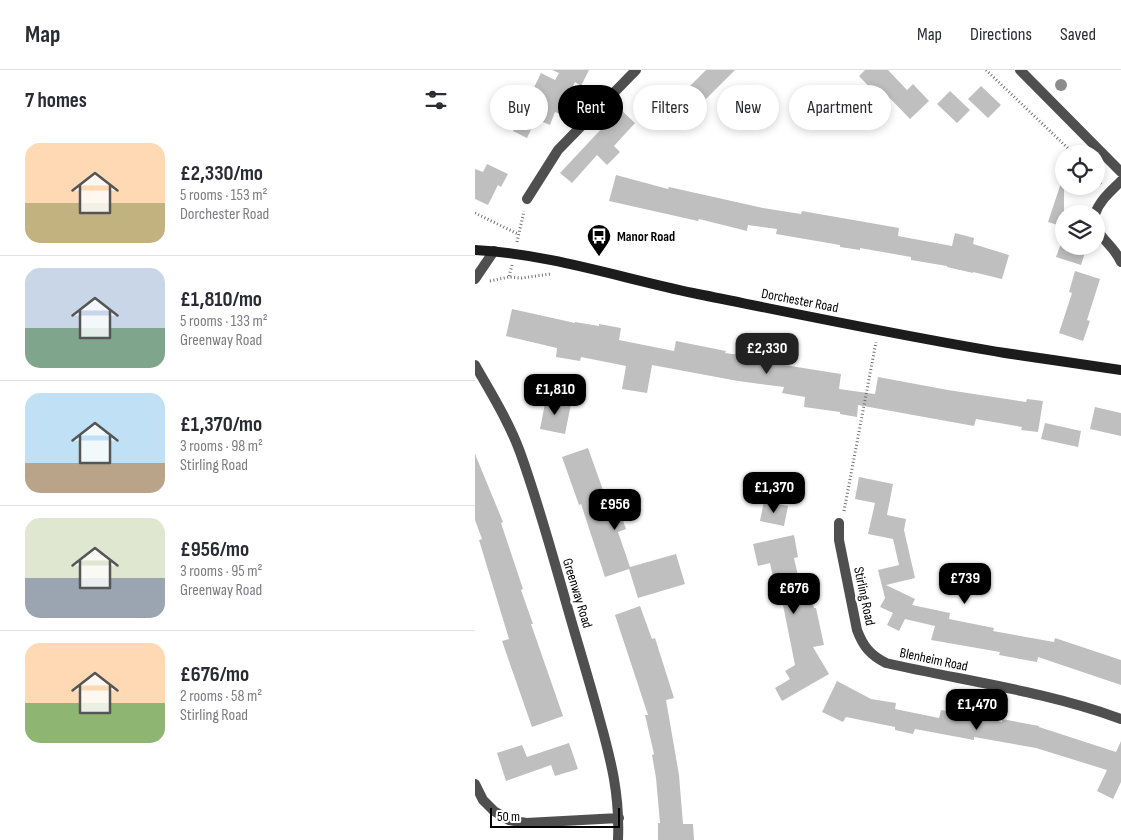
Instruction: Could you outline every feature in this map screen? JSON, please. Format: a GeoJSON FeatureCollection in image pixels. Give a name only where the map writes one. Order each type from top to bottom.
{"type":"FeatureCollection","features":[{"type":"Feature","properties":{"kind":"main road","name":"Dorchester Road"},"geometry":{"type":"LineString","coordinates":[[475,250],[515,253],[580,266],[650,284],[1005,353],[1121,370]]}},
{"type":"Feature","properties":{"kind":"street"},"geometry":{"type":"LineString","coordinates":[[527,198],[558,150],[636,70]]}},
{"type":"Feature","properties":{"kind":"street"},"geometry":{"type":"LineString","coordinates":[[1019,70],[1121,172]]}},
{"type":"Feature","properties":{"kind":"street"},"geometry":{"type":"LineString","coordinates":[[1099,205],[1121,181]]}},
{"type":"Feature","properties":{"kind":"street"},"geometry":{"type":"LineString","coordinates":[[1105,240],[1117,252],[1121,262]]}},
{"type":"Feature","properties":{"kind":"street"},"geometry":{"type":"LineString","coordinates":[[475,279],[494,251]]}},
{"type":"Feature","properties":{"kind":"street","name":"Greenway Road"},"geometry":{"type":"LineString","coordinates":[[475,365],[502,413],[520,451],[598,713],[616,787],[619,818],[618,840]]}},
{"type":"Feature","properties":{"kind":"street","name":"Stirling Road"},"geometry":{"type":"LineString","coordinates":[[839,523],[839,540],[857,630],[868,652],[885,663]]}},
{"type":"Feature","properties":{"kind":"street","name":"Blenheim Road"},"geometry":{"type":"LineString","coordinates":[[885,663],[1039,695],[1091,708],[1121,720]]}},
{"type":"Feature","properties":{"kind":"street"},"geometry":{"type":"LineString","coordinates":[[475,784],[483,800],[494,811],[509,820],[526,823],[619,818]]}},
{"type":"Feature","properties":{"kind":"path"},"geometry":{"type":"LineString","coordinates":[[986,70],[1065,145]]}},
{"type":"Feature","properties":{"kind":"path"},"geometry":{"type":"LineString","coordinates":[[515,253],[527,198]]}},
{"type":"Feature","properties":{"kind":"path"},"geometry":{"type":"LineString","coordinates":[[475,213],[519,234]]}},
{"type":"Feature","properties":{"kind":"path"},"geometry":{"type":"LineString","coordinates":[[843,512],[877,337]]}},
{"type":"Feature","properties":{"kind":"building"},"geometry":{"type":"Polygon","coordinates":[[[552,70],[589,70],[582,85],[575,82],[574,85],[558,85],[558,113],[555,112],[550,125],[548,124],[548,85],[535,85],[541,73],[555,80],[559,73],[552,70]]]}},
{"type":"Feature","properties":{"kind":"building"},"geometry":{"type":"Polygon","coordinates":[[[706,70],[735,70],[720,85],[717,85],[717,88],[707,98],[707,85],[691,85],[706,70]]]}},
{"type":"Feature","properties":{"kind":"building"},"geometry":{"type":"Polygon","coordinates":[[[865,70],[888,70],[907,90],[913,84],[929,101],[910,119],[891,99],[891,85],[867,85],[859,76],[865,70]]]}},
{"type":"Feature","properties":{"kind":"building"},"geometry":{"type":"Polygon","coordinates":[[[981,86],[1001,105],[988,118],[968,99],[981,86]]]}},
{"type":"Feature","properties":{"kind":"building"},"geometry":{"type":"Polygon","coordinates":[[[950,91],[970,110],[957,123],[937,104],[950,91]]]}},
{"type":"Feature","properties":{"kind":"building"},"geometry":{"type":"Polygon","coordinates":[[[623,112],[633,121],[633,125],[614,146],[620,152],[607,165],[597,155],[572,183],[560,173],[600,130],[623,130],[623,112]]]}},
{"type":"Feature","properties":{"kind":"building"},"geometry":{"type":"Polygon","coordinates":[[[513,130],[531,130],[527,138],[513,130]]]}},
{"type":"Feature","properties":{"kind":"building"},"geometry":{"type":"Polygon","coordinates":[[[487,164],[508,174],[501,187],[498,185],[488,205],[475,199],[475,169],[483,172],[487,164]]]}},
{"type":"Feature","properties":{"kind":"building"},"geometry":{"type":"Polygon","coordinates":[[[616,175],[668,189],[669,187],[763,208],[801,214],[802,211],[899,228],[898,236],[952,246],[955,233],[974,238],[973,244],[1009,255],[1002,279],[911,260],[911,257],[860,248],[860,250],[840,247],[840,245],[776,234],[777,229],[748,225],[747,231],[699,219],[698,221],[609,201],[616,175]]]}},
{"type":"Feature","properties":{"kind":"building"},"geometry":{"type":"Polygon","coordinates":[[[1057,195],[1064,195],[1064,205],[1055,205],[1055,224],[1048,222],[1057,195]]]}},
{"type":"Feature","properties":{"kind":"building"},"geometry":{"type":"Polygon","coordinates":[[[1057,255],[1084,255],[1081,265],[1056,257],[1057,255]]]}},
{"type":"Feature","properties":{"kind":"building"},"geometry":{"type":"Polygon","coordinates":[[[1075,271],[1100,279],[1087,320],[1090,321],[1083,341],[1059,333],[1072,293],[1069,292],[1075,271]]]}},
{"type":"Feature","properties":{"kind":"building"},"geometry":{"type":"Polygon","coordinates":[[[512,309],[575,323],[599,326],[599,324],[621,328],[619,340],[674,351],[676,341],[726,351],[725,353],[778,360],[778,364],[841,374],[839,389],[875,394],[878,377],[1026,402],[1027,399],[1043,401],[1038,432],[1021,430],[1022,427],[976,419],[974,426],[858,405],[857,417],[840,414],[840,412],[804,407],[805,397],[782,393],[784,387],[738,381],[652,365],[647,393],[622,389],[626,366],[581,357],[580,361],[556,357],[557,348],[506,336],[512,309]]]}},
{"type":"Feature","properties":{"kind":"building"},"geometry":{"type":"Polygon","coordinates":[[[546,398],[571,404],[565,434],[540,429],[546,398]]]}},
{"type":"Feature","properties":{"kind":"building"},"geometry":{"type":"Polygon","coordinates":[[[1095,407],[1121,413],[1121,436],[1090,429],[1095,407]]]}},
{"type":"Feature","properties":{"kind":"building"},"geometry":{"type":"Polygon","coordinates":[[[1045,423],[1081,431],[1078,447],[1041,439],[1045,423]]]}},
{"type":"Feature","properties":{"kind":"building"},"geometry":{"type":"Polygon","coordinates":[[[588,448],[608,504],[616,501],[626,529],[618,532],[630,567],[676,554],[685,584],[638,598],[629,569],[605,577],[581,504],[579,505],[562,457],[588,448]]]}},
{"type":"Feature","properties":{"kind":"building"},"geometry":{"type":"Polygon","coordinates":[[[475,454],[503,522],[501,523],[523,589],[521,590],[533,624],[531,624],[563,716],[532,727],[502,641],[509,639],[479,540],[482,539],[475,520],[475,454]]]}},
{"type":"Feature","properties":{"kind":"building"},"geometry":{"type":"Polygon","coordinates":[[[859,477],[893,484],[887,515],[906,519],[904,530],[915,578],[886,585],[915,599],[912,605],[950,613],[949,619],[994,628],[993,631],[1054,642],[1055,638],[1121,660],[1121,685],[1038,657],[1037,662],[999,655],[1000,652],[931,640],[935,626],[905,619],[899,631],[887,625],[893,613],[880,607],[885,598],[878,570],[899,565],[893,539],[868,534],[875,503],[855,499],[859,477]]]}},
{"type":"Feature","properties":{"kind":"building"},"geometry":{"type":"Polygon","coordinates":[[[764,501],[788,506],[784,526],[760,521],[764,501]]]}},
{"type":"Feature","properties":{"kind":"building"},"geometry":{"type":"Polygon","coordinates":[[[794,535],[798,557],[794,558],[803,598],[811,597],[814,608],[816,608],[824,645],[813,647],[829,674],[782,701],[775,688],[790,679],[785,671],[795,665],[781,595],[777,596],[770,563],[758,566],[753,544],[794,535]]]}},
{"type":"Feature","properties":{"kind":"building"},"geometry":{"type":"Polygon","coordinates":[[[640,606],[652,639],[655,638],[674,698],[666,700],[679,775],[683,824],[693,824],[694,840],[658,840],[658,823],[660,823],[652,755],[654,754],[645,715],[648,715],[615,615],[640,606]]]}},
{"type":"Feature","properties":{"kind":"building"},"geometry":{"type":"Polygon","coordinates":[[[837,681],[871,699],[896,703],[895,709],[939,718],[941,710],[1002,722],[1002,719],[1039,726],[1116,752],[1121,741],[1121,782],[1113,799],[1097,791],[1107,770],[1036,748],[974,737],[974,740],[915,729],[913,734],[895,730],[895,727],[846,717],[843,722],[822,712],[837,681]]]}},
{"type":"Feature","properties":{"kind":"building"},"geometry":{"type":"Polygon","coordinates":[[[569,743],[578,769],[555,776],[551,765],[506,781],[497,753],[522,745],[527,757],[569,743]]]}},
{"type":"Feature","properties":{"kind":"place","name":"Manor Road"},"geometry":{"type":"Point","coordinates":[599,257]}}]}
